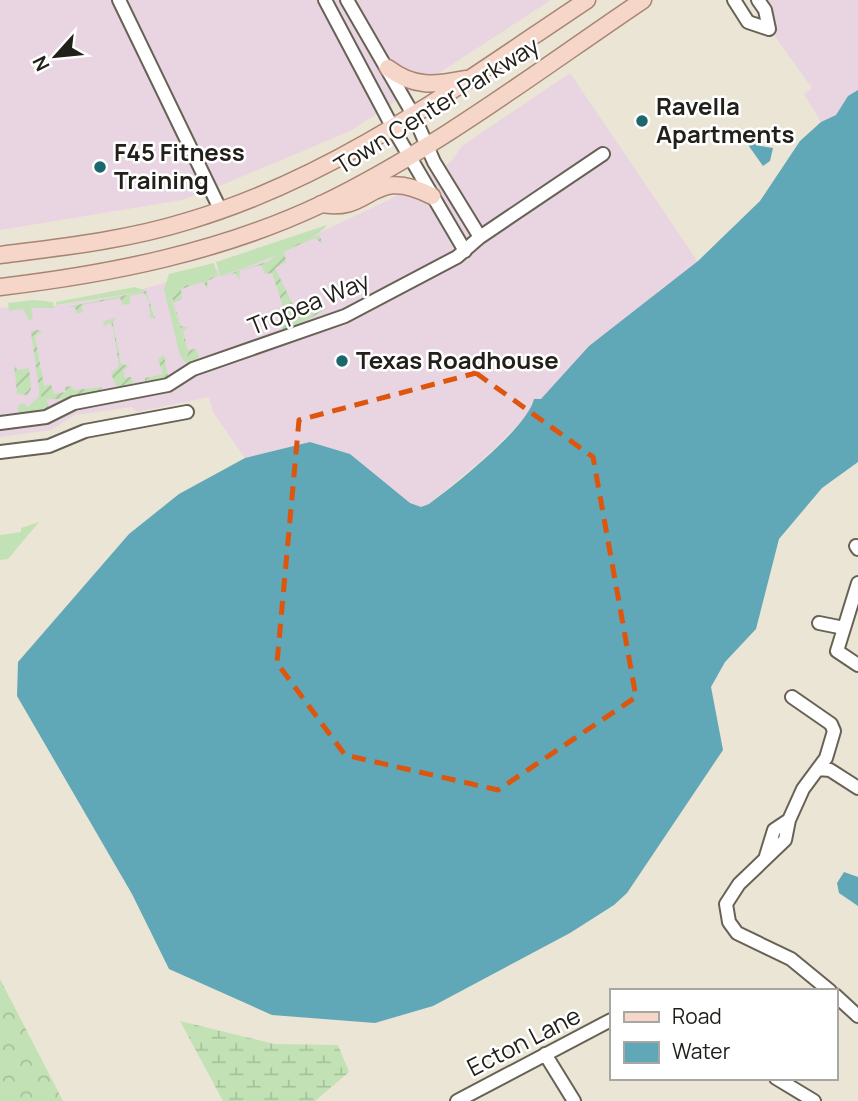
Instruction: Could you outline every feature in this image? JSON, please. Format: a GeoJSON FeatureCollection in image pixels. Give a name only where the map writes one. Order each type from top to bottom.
{"type":"FeatureCollection","features":[{"type":"Feature","properties":{"kind":"main road","name":"Town Center Parkway"},"geometry":{"type":"LineString","coordinates":[[0,256],[113,240],[221,211],[288,185],[394,130],[587,0]]}},
{"type":"Feature","properties":{"kind":"main road","name":"Town Center Parkway"},"geometry":{"type":"LineString","coordinates":[[0,287],[99,274],[198,251],[321,204],[428,144],[643,0]]}},
{"type":"Feature","properties":{"kind":"main road"},"geometry":{"type":"LineString","coordinates":[[388,68],[402,79],[431,85],[471,78]]}},
{"type":"Feature","properties":{"kind":"main road"},"geometry":{"type":"LineString","coordinates":[[321,204],[342,208],[386,185],[401,183],[432,197]]}},
{"type":"Feature","properties":{"kind":"street"},"geometry":{"type":"LineString","coordinates":[[119,0],[221,211]]}},
{"type":"Feature","properties":{"kind":"street"},"geometry":{"type":"LineString","coordinates":[[326,0],[394,130],[465,251]]}},
{"type":"Feature","properties":{"kind":"street"},"geometry":{"type":"LineString","coordinates":[[347,0],[414,116],[434,162],[480,237]]}},
{"type":"Feature","properties":{"kind":"street"},"geometry":{"type":"LineString","coordinates":[[734,0],[748,22],[769,29],[765,10],[758,0]]}},
{"type":"Feature","properties":{"kind":"street","name":"Tropea Way"},"geometry":{"type":"LineString","coordinates":[[0,423],[46,417],[74,403],[168,385],[193,369],[345,316],[432,272],[603,154]]}},
{"type":"Feature","properties":{"kind":"street"},"geometry":{"type":"LineString","coordinates":[[0,452],[49,446],[85,431],[187,412]]}},
{"type":"Feature","properties":{"kind":"street"},"geometry":{"type":"LineString","coordinates":[[858,583],[837,651],[858,665]]}},
{"type":"Feature","properties":{"kind":"street"},"geometry":{"type":"LineString","coordinates":[[819,623],[844,628]]}},
{"type":"Feature","properties":{"kind":"street"},"geometry":{"type":"LineString","coordinates":[[792,696],[831,724],[834,731],[826,758],[803,789],[789,820],[785,840],[765,856],[739,884],[726,904],[729,922],[737,933],[791,959],[828,989]]}},
{"type":"Feature","properties":{"kind":"street"},"geometry":{"type":"LineString","coordinates":[[818,769],[830,770],[858,788]]}},
{"type":"Feature","properties":{"kind":"street"},"geometry":{"type":"LineString","coordinates":[[837,996],[855,1010]]}},
{"type":"Feature","properties":{"kind":"street","name":"Ecton Lane"},"geometry":{"type":"LineString","coordinates":[[457,1101],[610,1021]]}},
{"type":"Feature","properties":{"kind":"street"},"geometry":{"type":"LineString","coordinates":[[545,1054],[574,1101]]}},
{"type":"Feature","properties":{"kind":"street"},"geometry":{"type":"LineString","coordinates":[[779,1080],[814,1101]]}},
{"type":"Feature","properties":{"kind":"highlighted area"},"geometry":{"type":"Polygon","coordinates":[[[476,373],[593,457],[636,697],[498,790],[345,755],[277,663],[299,420],[476,373]]]}},
{"type":"Feature","properties":{"kind":"shaded area"},"geometry":{"type":"Polygon","coordinates":[[[0,0],[551,0],[350,131],[217,187],[182,200],[0,230],[0,0]]]}},
{"type":"Feature","properties":{"kind":"shaded area"},"geometry":{"type":"Polygon","coordinates":[[[749,0],[858,0],[858,90],[848,96],[836,115],[821,122],[804,94],[812,88],[749,0]]]}},
{"type":"Feature","properties":{"kind":"shaded area"},"geometry":{"type":"Polygon","coordinates":[[[570,73],[698,262],[589,346],[531,412],[482,460],[429,504],[421,507],[410,503],[350,454],[310,442],[245,458],[213,412],[209,397],[137,412],[132,407],[75,415],[51,430],[0,437],[0,308],[53,306],[131,292],[245,261],[310,237],[387,201],[451,162],[462,146],[570,73]]]}},
{"type":"Feature","properties":{"kind":"green space"},"geometry":{"type":"Polygon","coordinates":[[[327,225],[295,247],[220,276],[216,262],[327,225]]]}},
{"type":"Feature","properties":{"kind":"green space"},"geometry":{"type":"Polygon","coordinates":[[[319,235],[323,244],[315,238],[284,251],[286,262],[275,268],[299,317],[330,307],[285,332],[282,328],[287,314],[281,312],[278,318],[276,309],[283,306],[272,273],[265,274],[261,265],[240,271],[239,280],[235,273],[220,277],[269,261],[279,252],[319,235]]]}},
{"type":"Feature","properties":{"kind":"green space"},"geometry":{"type":"Polygon","coordinates":[[[214,263],[218,276],[178,288],[171,298],[188,354],[186,363],[180,356],[164,289],[169,274],[214,263]]]}},
{"type":"Feature","properties":{"kind":"green space"},"geometry":{"type":"Polygon","coordinates":[[[218,276],[207,281],[208,289],[203,282],[181,289],[182,299],[174,303],[181,326],[189,327],[183,331],[188,350],[196,349],[199,356],[196,361],[186,363],[188,354],[171,294],[178,288],[218,276]]]}},
{"type":"Feature","properties":{"kind":"green space"},"geometry":{"type":"Polygon","coordinates":[[[135,287],[146,291],[56,305],[56,302],[135,287]]]}},
{"type":"Feature","properties":{"kind":"green space"},"geometry":{"type":"Polygon","coordinates":[[[146,291],[155,318],[150,318],[149,301],[144,293],[130,296],[130,304],[123,305],[120,298],[82,305],[83,312],[77,314],[75,307],[67,307],[146,291]]]}},
{"type":"Feature","properties":{"kind":"green space"},"geometry":{"type":"Polygon","coordinates":[[[33,300],[53,302],[54,308],[31,308],[33,319],[29,320],[23,309],[9,311],[8,303],[33,300]]]}},
{"type":"Feature","properties":{"kind":"green space"},"geometry":{"type":"Polygon","coordinates":[[[116,317],[113,323],[121,364],[130,366],[123,370],[125,378],[131,377],[133,382],[129,388],[117,389],[111,373],[119,366],[113,327],[110,323],[104,326],[103,322],[116,317]]]}},
{"type":"Feature","properties":{"kind":"green space"},"geometry":{"type":"Polygon","coordinates":[[[43,331],[35,336],[44,386],[51,385],[54,394],[66,392],[65,387],[71,386],[74,390],[102,387],[99,392],[65,399],[47,399],[49,409],[46,411],[39,389],[31,332],[43,331]]]}},
{"type":"Feature","properties":{"kind":"green space"},"geometry":{"type":"Polygon","coordinates":[[[164,355],[168,377],[145,382],[145,378],[163,374],[158,359],[164,355]]]}},
{"type":"Feature","properties":{"kind":"green space"},"geometry":{"type":"Polygon","coordinates":[[[14,363],[17,370],[29,368],[31,389],[27,395],[17,394],[14,363]]]}},
{"type":"Feature","properties":{"kind":"green space"},"geometry":{"type":"Polygon","coordinates":[[[39,389],[46,411],[25,414],[18,412],[18,405],[23,403],[28,407],[39,396],[39,389]]]}},
{"type":"Feature","properties":{"kind":"green space"},"geometry":{"type":"Polygon","coordinates":[[[39,522],[8,559],[0,560],[0,535],[21,532],[21,528],[39,522]]]}},
{"type":"Feature","properties":{"kind":"green space"},"geometry":{"type":"Polygon","coordinates":[[[0,979],[63,1101],[0,1101],[0,979]]]}},
{"type":"Feature","properties":{"kind":"green space"},"geometry":{"type":"Polygon","coordinates":[[[180,1021],[274,1044],[338,1045],[349,1072],[315,1101],[223,1101],[180,1021]]]}},
{"type":"Feature","properties":{"kind":"water"},"geometry":{"type":"Polygon","coordinates":[[[858,90],[858,462],[822,488],[779,539],[756,629],[725,662],[711,687],[723,750],[627,893],[614,905],[570,933],[433,1006],[375,1023],[272,1015],[169,969],[132,894],[17,696],[18,662],[129,534],[179,494],[245,458],[310,442],[350,454],[410,503],[421,507],[429,504],[505,440],[529,411],[534,399],[541,399],[589,346],[698,261],[760,201],[800,141],[821,122],[836,115],[848,96],[858,90]]]}},
{"type":"Feature","properties":{"kind":"water"},"geometry":{"type":"Polygon","coordinates":[[[753,137],[760,146],[773,148],[770,161],[763,166],[746,142],[753,137]]]}},
{"type":"Feature","properties":{"kind":"water"},"geometry":{"type":"Polygon","coordinates":[[[844,872],[858,877],[858,906],[839,893],[837,883],[844,872]]]}},
{"type":"Feature","properties":{"kind":"place","name":"Ravella Apartments"},"geometry":{"type":"Point","coordinates":[642,121]}},
{"type":"Feature","properties":{"kind":"place","name":"F45 Fitness Training"},"geometry":{"type":"Point","coordinates":[100,167]}},
{"type":"Feature","properties":{"kind":"place","name":"Texas Roadhouse"},"geometry":{"type":"Point","coordinates":[342,361]}}]}
